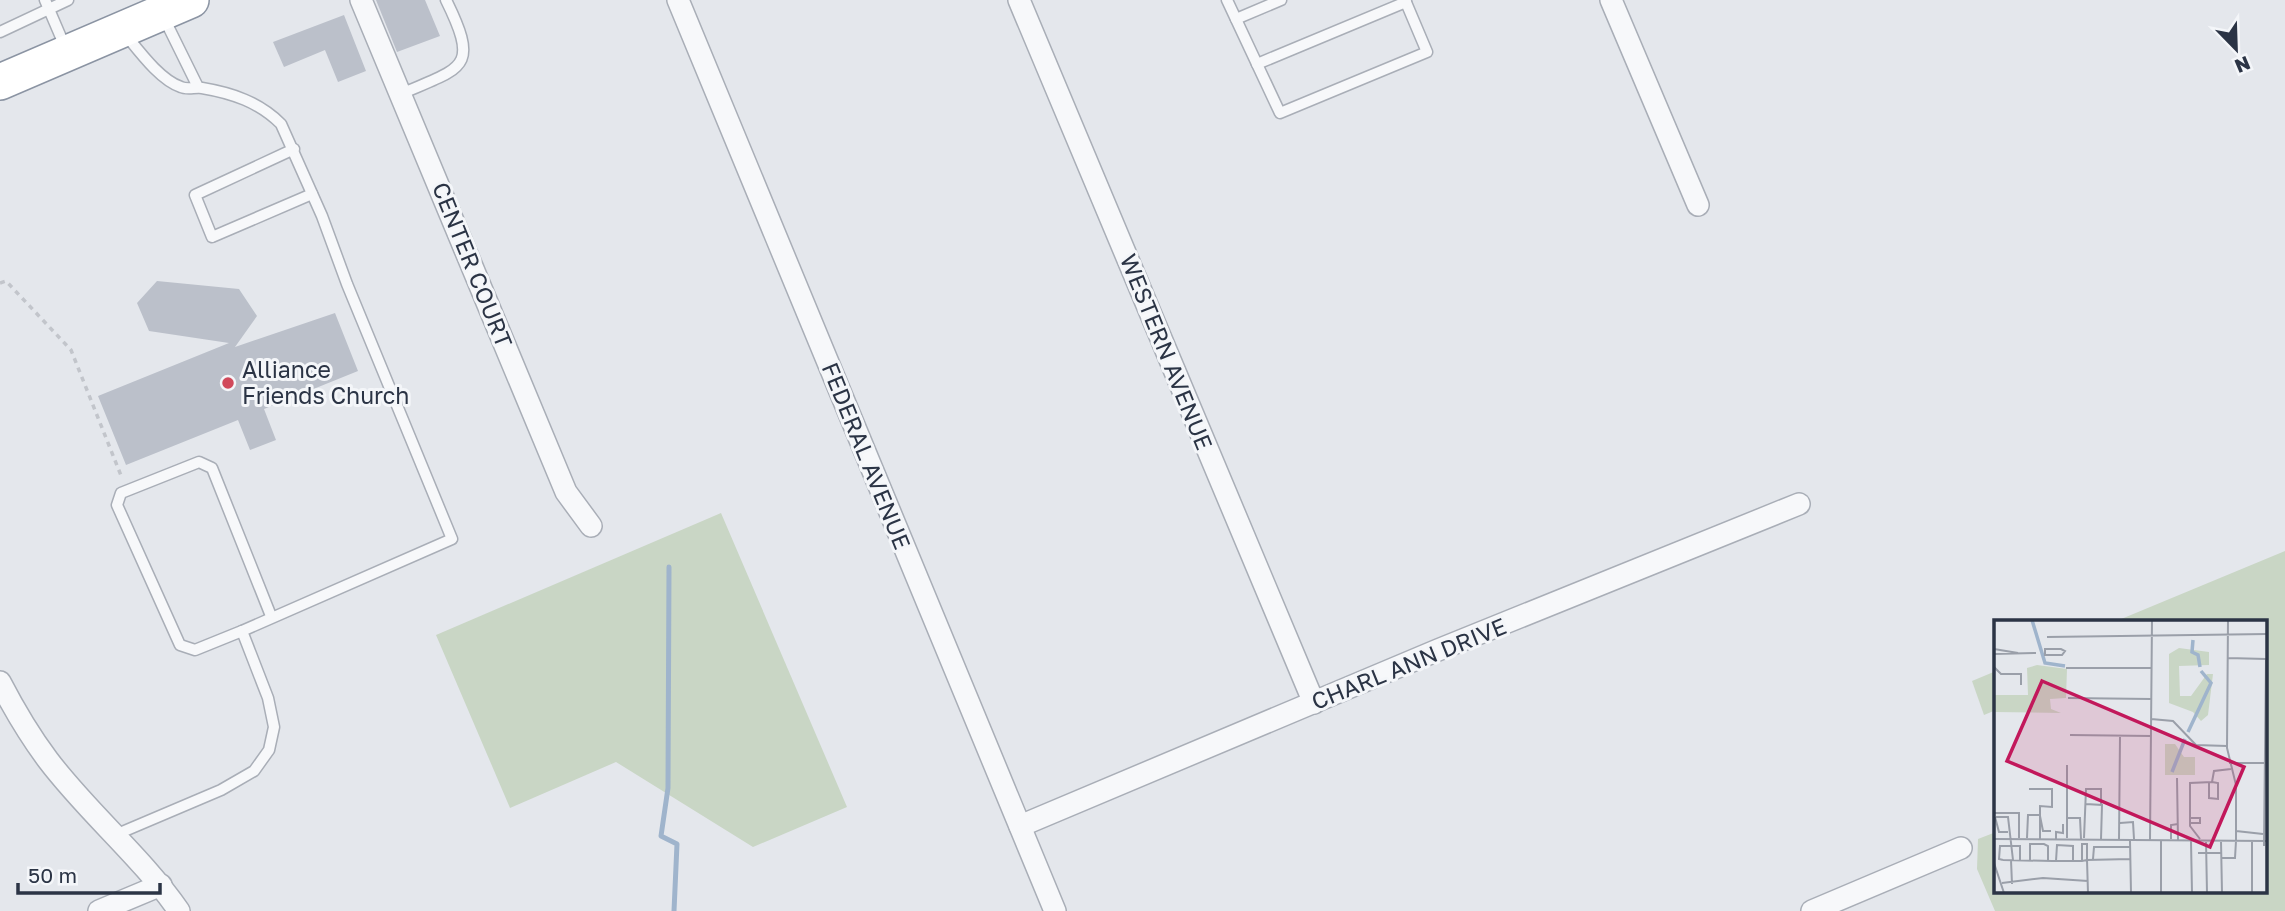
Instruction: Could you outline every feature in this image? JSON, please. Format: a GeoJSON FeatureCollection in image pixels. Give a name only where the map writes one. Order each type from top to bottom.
{"type":"FeatureCollection","features":[{"type":"Feature","properties":{"kind":"highway"},"geometry":{"type":"LineString","coordinates":[[0,82],[177,6]]}},
{"type":"Feature","properties":{"kind":"street","name":"CENTER COURT"},"geometry":{"type":"LineString","coordinates":[[361,0],[566,492],[591,526]]}},
{"type":"Feature","properties":{"kind":"street","name":"FEDERAL AVENUE"},"geometry":{"type":"LineString","coordinates":[[678,0],[1055,911]]}},
{"type":"Feature","properties":{"kind":"street","name":"WESTERN AVENUE"},"geometry":{"type":"LineString","coordinates":[[1019,0],[1314,703]]}},
{"type":"Feature","properties":{"kind":"street"},"geometry":{"type":"LineString","coordinates":[[1611,0],[1698,205]]}},
{"type":"Feature","properties":{"kind":"street","name":"CHARL ANN DRIVE"},"geometry":{"type":"LineString","coordinates":[[1020,827],[1799,503]]}},
{"type":"Feature","properties":{"kind":"street"},"geometry":{"type":"LineString","coordinates":[[0,682],[49,761],[161,885],[179,911]]}},
{"type":"Feature","properties":{"kind":"street"},"geometry":{"type":"LineString","coordinates":[[1812,911],[1961,848]]}},
{"type":"Feature","properties":{"kind":"street"},"geometry":{"type":"LineString","coordinates":[[99,911],[161,885]]}},
{"type":"Feature","properties":{"kind":"lane"},"geometry":{"type":"LineString","coordinates":[[0,32],[46,4],[68,0]]}},
{"type":"Feature","properties":{"kind":"lane"},"geometry":{"type":"LineString","coordinates":[[401,94],[449,73],[458,67],[464,55],[463,40],[446,0]]}},
{"type":"Feature","properties":{"kind":"lane"},"geometry":{"type":"LineString","coordinates":[[1227,0],[1236,19],[1257,64],[1280,113],[1427,52],[1405,1],[1257,64]]}},
{"type":"Feature","properties":{"kind":"lane"},"geometry":{"type":"LineString","coordinates":[[1236,19],[1281,0]]}},
{"type":"Feature","properties":{"kind":"lane"},"geometry":{"type":"LineString","coordinates":[[46,4],[68,52]]}},
{"type":"Feature","properties":{"kind":"lane"},"geometry":{"type":"LineString","coordinates":[[177,6],[198,87]]}},
{"type":"Feature","properties":{"kind":"lane"},"geometry":{"type":"LineString","coordinates":[[121,29],[146,60],[180,87],[198,87],[244,98],[271,114],[281,124],[294,149],[452,539],[195,650],[180,645],[117,505],[121,492],[199,462],[212,468],[271,616]]}},
{"type":"Feature","properties":{"kind":"lane"},"geometry":{"type":"LineString","coordinates":[[294,149],[194,195],[212,237],[312,194]]}},
{"type":"Feature","properties":{"kind":"lane"},"geometry":{"type":"LineString","coordinates":[[115,835],[220,790],[254,771],[270,750],[274,727],[268,698],[242,631]]}},
{"type":"Feature","properties":{"kind":"path"},"geometry":{"type":"LineString","coordinates":[[0,283],[6,281],[71,350],[127,490]]}},
{"type":"Feature","properties":{"kind":"green space"},"geometry":{"type":"Polygon","coordinates":[[[721,513],[847,807],[753,847],[616,762],[510,808],[436,635],[721,513]]]}},
{"type":"Feature","properties":{"kind":"green space"},"geometry":{"type":"Polygon","coordinates":[[[2285,551],[2285,911],[1995,911],[1977,869],[1978,839],[1994,833],[1994,894],[2268,894],[2268,620],[2119,620],[2285,551]]]}},
{"type":"Feature","properties":{"kind":"green space"},"geometry":{"type":"Polygon","coordinates":[[[1994,672],[1994,711],[1984,715],[1972,681],[1994,672]]]}},
{"type":"Feature","properties":{"kind":"building"},"geometry":{"type":"Polygon","coordinates":[[[376,0],[425,0],[440,36],[397,52],[376,0]]]}},
{"type":"Feature","properties":{"kind":"building"},"geometry":{"type":"Polygon","coordinates":[[[344,15],[366,71],[338,82],[325,50],[284,67],[273,42],[344,15]]]}},
{"type":"Feature","properties":{"kind":"building","name":"Alliance Friends Church"},"geometry":{"type":"Polygon","coordinates":[[[157,281],[239,289],[257,316],[235,347],[335,313],[358,371],[264,409],[276,440],[250,450],[238,420],[126,465],[98,396],[229,343],[149,331],[137,303],[157,281]]]}},
{"type":"Feature","properties":{"kind":"waterway"},"geometry":{"type":"LineString","coordinates":[[669,567],[668,788],[661,836],[677,844],[674,911]]}},
{"type":"Feature","properties":{"kind":"place","name":"Alliance Friends Church"},"geometry":{"type":"Point","coordinates":[228,383]}}]}
